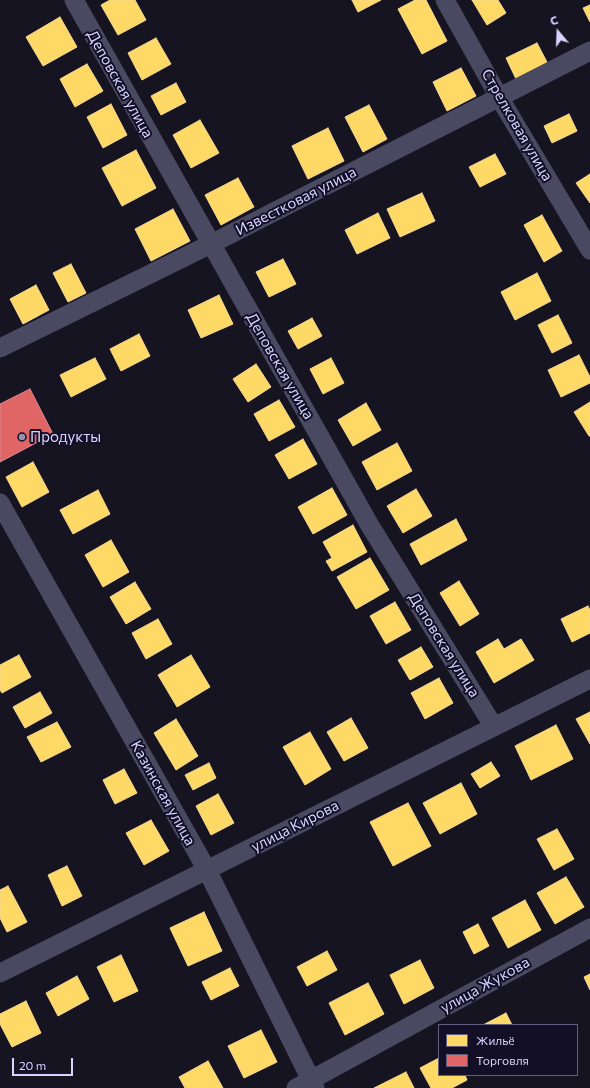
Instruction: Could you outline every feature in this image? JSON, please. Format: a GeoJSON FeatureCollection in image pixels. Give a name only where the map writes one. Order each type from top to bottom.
{"type":"FeatureCollection","features":[{"type":"Feature","properties":{"kind":"street","name":"Деповская улица"},"geometry":{"type":"LineString","coordinates":[[74,0],[369,524],[494,727]]}},
{"type":"Feature","properties":{"kind":"street","name":"Стрелковая улица"},"geometry":{"type":"LineString","coordinates":[[445,0],[499,97],[590,250]]}},
{"type":"Feature","properties":{"kind":"street","name":"Известковая улица"},"geometry":{"type":"LineString","coordinates":[[0,348],[211,244],[590,51]]}},
{"type":"Feature","properties":{"kind":"street","name":"Казинская улица"},"geometry":{"type":"LineString","coordinates":[[0,503],[207,870],[307,1086]]}},
{"type":"Feature","properties":{"kind":"street","name":"улица Кирова"},"geometry":{"type":"LineString","coordinates":[[0,973],[590,679]]}},
{"type":"Feature","properties":{"kind":"street","name":"улица Жукова"},"geometry":{"type":"LineString","coordinates":[[307,1086],[590,928]]}},
{"type":"Feature","properties":{"kind":"building: Жильё"},"geometry":{"type":"Polygon","coordinates":[[[110,0],[135,0],[146,20],[118,35],[101,5],[110,0]]]}},
{"type":"Feature","properties":{"kind":"building: Жильё"},"geometry":{"type":"Polygon","coordinates":[[[352,0],[381,0],[358,12],[352,0]]]}},
{"type":"Feature","properties":{"kind":"building: Жильё"},"geometry":{"type":"Polygon","coordinates":[[[415,0],[426,0],[447,41],[422,54],[398,9],[415,0]]]}},
{"type":"Feature","properties":{"kind":"building: Жильё"},"geometry":{"type":"Polygon","coordinates":[[[472,0],[498,0],[506,13],[487,25],[472,0]]]}},
{"type":"Feature","properties":{"kind":"building: Жильё"},"geometry":{"type":"Polygon","coordinates":[[[590,5],[590,22],[583,8],[590,5]]]}},
{"type":"Feature","properties":{"kind":"building: Жильё"},"geometry":{"type":"Polygon","coordinates":[[[60,17],[77,47],[43,66],[26,37],[60,17]]]}},
{"type":"Feature","properties":{"kind":"building: Жильё"},"geometry":{"type":"Polygon","coordinates":[[[156,38],[171,64],[142,80],[128,53],[156,38]]]}},
{"type":"Feature","properties":{"kind":"building: Жильё"},"geometry":{"type":"Polygon","coordinates":[[[537,43],[548,64],[516,79],[506,58],[537,43]]]}},
{"type":"Feature","properties":{"kind":"building: Жильё"},"geometry":{"type":"Polygon","coordinates":[[[87,64],[103,91],[75,107],[60,79],[87,64]]]}},
{"type":"Feature","properties":{"kind":"building: Жильё"},"geometry":{"type":"Polygon","coordinates":[[[461,68],[476,96],[447,111],[433,82],[461,68]]]}},
{"type":"Feature","properties":{"kind":"building: Жильё"},"geometry":{"type":"Polygon","coordinates":[[[176,83],[186,102],[161,115],[151,96],[176,83]]]}},
{"type":"Feature","properties":{"kind":"building: Жильё"},"geometry":{"type":"Polygon","coordinates":[[[111,104],[127,135],[103,148],[87,117],[111,104]]]}},
{"type":"Feature","properties":{"kind":"building: Жильё"},"geometry":{"type":"Polygon","coordinates":[[[369,105],[387,139],[363,152],[345,117],[369,105]]]}},
{"type":"Feature","properties":{"kind":"building: Жильё"},"geometry":{"type":"Polygon","coordinates":[[[569,114],[577,131],[552,143],[544,126],[569,114]]]}},
{"type":"Feature","properties":{"kind":"building: Жильё"},"geometry":{"type":"Polygon","coordinates":[[[200,120],[219,153],[191,168],[173,135],[200,120]]]}},
{"type":"Feature","properties":{"kind":"building: Жильё"},"geometry":{"type":"Polygon","coordinates":[[[328,128],[344,161],[308,179],[292,146],[328,128]]]}},
{"type":"Feature","properties":{"kind":"building: Жильё"},"geometry":{"type":"Polygon","coordinates":[[[136,150],[156,188],[122,206],[102,168],[136,150]]]}},
{"type":"Feature","properties":{"kind":"building: Жильё"},"geometry":{"type":"Polygon","coordinates":[[[495,154],[506,174],[480,187],[469,167],[495,154]]]}},
{"type":"Feature","properties":{"kind":"building: Жильё"},"geometry":{"type":"Polygon","coordinates":[[[590,174],[590,203],[576,183],[590,174]]]}},
{"type":"Feature","properties":{"kind":"building: Жильё"},"geometry":{"type":"Polygon","coordinates":[[[238,178],[254,207],[221,225],[205,195],[238,178]]]}},
{"type":"Feature","properties":{"kind":"building: Жильё"},"geometry":{"type":"Polygon","coordinates":[[[422,193],[435,221],[400,237],[387,209],[422,193]]]}},
{"type":"Feature","properties":{"kind":"building: Жильё"},"geometry":{"type":"Polygon","coordinates":[[[173,209],[190,241],[151,261],[135,229],[173,209]]]}},
{"type":"Feature","properties":{"kind":"building: Жильё"},"geometry":{"type":"Polygon","coordinates":[[[378,213],[390,238],[357,254],[345,230],[378,213]]]}},
{"type":"Feature","properties":{"kind":"building: Жильё"},"geometry":{"type":"Polygon","coordinates":[[[542,215],[562,251],[544,262],[524,225],[542,215]]]}},
{"type":"Feature","properties":{"kind":"building: Жильё"},"geometry":{"type":"Polygon","coordinates":[[[283,259],[296,284],[269,297],[256,272],[283,259]]]}},
{"type":"Feature","properties":{"kind":"building: Жильё"},"geometry":{"type":"Polygon","coordinates":[[[71,264],[86,293],[68,302],[53,273],[71,264]]]}},
{"type":"Feature","properties":{"kind":"building: Жильё"},"geometry":{"type":"Polygon","coordinates":[[[537,273],[551,301],[515,320],[501,292],[537,273]]]}},
{"type":"Feature","properties":{"kind":"building: Жильё"},"geometry":{"type":"Polygon","coordinates":[[[36,285],[49,310],[23,324],[10,299],[36,285]]]}},
{"type":"Feature","properties":{"kind":"building: Жильё"},"geometry":{"type":"Polygon","coordinates":[[[219,295],[233,324],[201,338],[188,310],[219,295]]]}},
{"type":"Feature","properties":{"kind":"building: Жильё"},"geometry":{"type":"Polygon","coordinates":[[[558,315],[572,343],[552,353],[538,325],[558,315]]]}},
{"type":"Feature","properties":{"kind":"building: Жильё"},"geometry":{"type":"Polygon","coordinates":[[[312,318],[322,336],[298,349],[288,331],[312,318]]]}},
{"type":"Feature","properties":{"kind":"building: Жильё"},"geometry":{"type":"Polygon","coordinates":[[[139,334],[150,356],[121,371],[110,349],[139,334]]]}},
{"type":"Feature","properties":{"kind":"building: Жильё"},"geometry":{"type":"Polygon","coordinates":[[[579,355],[590,377],[590,383],[561,397],[548,370],[579,355]]]}},
{"type":"Feature","properties":{"kind":"building: Жильё"},"geometry":{"type":"Polygon","coordinates":[[[95,358],[106,379],[71,397],[60,375],[95,358]]]}},
{"type":"Feature","properties":{"kind":"building: Жильё"},"geometry":{"type":"Polygon","coordinates":[[[331,358],[344,383],[323,394],[310,369],[331,358]]]}},
{"type":"Feature","properties":{"kind":"building: Жильё"},"geometry":{"type":"Polygon","coordinates":[[[256,364],[271,387],[248,402],[233,379],[256,364]]]}},
{"type":"Feature","properties":{"kind":"building: Жильё"},"geometry":{"type":"Polygon","coordinates":[[[279,400],[295,427],[269,441],[254,414],[279,400]]]}},
{"type":"Feature","properties":{"kind":"building: Жильё"},"geometry":{"type":"Polygon","coordinates":[[[590,402],[590,436],[589,436],[574,412],[590,402]]]}},
{"type":"Feature","properties":{"kind":"building: Жильё"},"geometry":{"type":"Polygon","coordinates":[[[366,403],[381,430],[353,446],[338,420],[366,403]]]}},
{"type":"Feature","properties":{"kind":"building: Жильё"},"geometry":{"type":"Polygon","coordinates":[[[303,439],[317,464],[289,479],[275,455],[303,439]]]}},
{"type":"Feature","properties":{"kind":"building: Жильё"},"geometry":{"type":"Polygon","coordinates":[[[397,443],[412,471],[377,490],[362,462],[397,443]]]}},
{"type":"Feature","properties":{"kind":"building: Жильё"},"geometry":{"type":"Polygon","coordinates":[[[33,462],[49,492],[22,507],[6,477],[33,462]]]}},
{"type":"Feature","properties":{"kind":"building: Жильё"},"geometry":{"type":"Polygon","coordinates":[[[332,488],[347,515],[313,534],[298,507],[332,488]]]}},
{"type":"Feature","properties":{"kind":"building: Жильё"},"geometry":{"type":"Polygon","coordinates":[[[416,489],[432,516],[403,533],[387,506],[416,489]]]}},
{"type":"Feature","properties":{"kind":"building: Жильё"},"geometry":{"type":"Polygon","coordinates":[[[98,490],[110,514],[73,534],[60,510],[98,490]]]}},
{"type":"Feature","properties":{"kind":"building: Жильё"},"geometry":{"type":"Polygon","coordinates":[[[456,519],[467,540],[421,565],[410,544],[456,519]]]}},
{"type":"Feature","properties":{"kind":"building: Жильё"},"geometry":{"type":"Polygon","coordinates":[[[353,525],[367,552],[332,571],[326,561],[332,558],[323,542],[353,525]]]}},
{"type":"Feature","properties":{"kind":"building: Жильё"},"geometry":{"type":"Polygon","coordinates":[[[111,540],[129,572],[103,587],[85,555],[111,540]]]}},
{"type":"Feature","properties":{"kind":"building: Жильё"},"geometry":{"type":"Polygon","coordinates":[[[370,558],[389,590],[356,609],[337,577],[370,558]]]}},
{"type":"Feature","properties":{"kind":"building: Жильё"},"geometry":{"type":"Polygon","coordinates":[[[459,581],[479,614],[460,626],[440,593],[459,581]]]}},
{"type":"Feature","properties":{"kind":"building: Жильё"},"geometry":{"type":"Polygon","coordinates":[[[135,582],[151,609],[126,624],[110,597],[135,582]]]}},
{"type":"Feature","properties":{"kind":"building: Жильё"},"geometry":{"type":"Polygon","coordinates":[[[395,602],[411,630],[386,644],[370,616],[395,602]]]}},
{"type":"Feature","properties":{"kind":"building: Жильё"},"geometry":{"type":"Polygon","coordinates":[[[588,606],[590,610],[590,633],[572,642],[561,619],[588,606]]]}},
{"type":"Feature","properties":{"kind":"building: Жильё"},"geometry":{"type":"Polygon","coordinates":[[[158,619],[172,644],[146,659],[132,633],[158,619]]]}},
{"type":"Feature","properties":{"kind":"building: Жильё"},"geometry":{"type":"Polygon","coordinates":[[[498,639],[504,649],[521,639],[534,660],[494,683],[476,652],[498,639]]]}},
{"type":"Feature","properties":{"kind":"building: Жильё"},"geometry":{"type":"Polygon","coordinates":[[[421,647],[433,667],[410,680],[398,660],[421,647]]]}},
{"type":"Feature","properties":{"kind":"building: Жильё"},"geometry":{"type":"Polygon","coordinates":[[[19,655],[31,677],[2,693],[0,690],[0,665],[19,655]]]}},
{"type":"Feature","properties":{"kind":"building: Жильё"},"geometry":{"type":"Polygon","coordinates":[[[191,655],[210,687],[177,707],[158,675],[191,655]]]}},
{"type":"Feature","properties":{"kind":"building: Жильё"},"geometry":{"type":"Polygon","coordinates":[[[439,678],[453,703],[425,719],[411,693],[439,678]]]}},
{"type":"Feature","properties":{"kind":"building: Жильё"},"geometry":{"type":"Polygon","coordinates":[[[40,692],[52,713],[25,728],[13,707],[40,692]]]}},
{"type":"Feature","properties":{"kind":"building: Жильё"},"geometry":{"type":"Polygon","coordinates":[[[590,712],[590,744],[576,719],[590,712]]]}},
{"type":"Feature","properties":{"kind":"building: Жильё"},"geometry":{"type":"Polygon","coordinates":[[[351,718],[368,748],[344,761],[327,732],[351,718]]]}},
{"type":"Feature","properties":{"kind":"building: Жильё"},"geometry":{"type":"Polygon","coordinates":[[[176,719],[198,756],[176,770],[154,733],[176,719]]]}},
{"type":"Feature","properties":{"kind":"building: Жильё"},"geometry":{"type":"Polygon","coordinates":[[[57,722],[71,747],[41,762],[27,737],[57,722]]]}},
{"type":"Feature","properties":{"kind":"building: Жильё"},"geometry":{"type":"Polygon","coordinates":[[[556,725],[573,759],[531,780],[515,746],[556,725]]]}},
{"type":"Feature","properties":{"kind":"building: Жильё"},"geometry":{"type":"Polygon","coordinates":[[[310,732],[331,769],[305,785],[283,747],[310,732]]]}},
{"type":"Feature","properties":{"kind":"building: Жильё"},"geometry":{"type":"Polygon","coordinates":[[[491,762],[500,776],[480,788],[471,774],[491,762]]]}},
{"type":"Feature","properties":{"kind":"building: Жильё"},"geometry":{"type":"Polygon","coordinates":[[[209,763],[216,778],[193,790],[185,775],[209,763]]]}},
{"type":"Feature","properties":{"kind":"building: Жильё"},"geometry":{"type":"Polygon","coordinates":[[[124,769],[137,793],[115,804],[103,780],[124,769]]]}},
{"type":"Feature","properties":{"kind":"building: Жильё"},"geometry":{"type":"Polygon","coordinates":[[[461,783],[477,814],[440,834],[423,803],[461,783]]]}},
{"type":"Feature","properties":{"kind":"building: Жильё"},"geometry":{"type":"Polygon","coordinates":[[[218,794],[234,823],[211,835],[196,806],[218,794]]]}},
{"type":"Feature","properties":{"kind":"building: Жильё"},"geometry":{"type":"Polygon","coordinates":[[[408,803],[431,846],[393,866],[370,822],[408,803]]]}},
{"type":"Feature","properties":{"kind":"building: Жильё"},"geometry":{"type":"Polygon","coordinates":[[[151,820],[169,851],[144,865],[126,833],[151,820]]]}},
{"type":"Feature","properties":{"kind":"building: Жильё"},"geometry":{"type":"Polygon","coordinates":[[[557,829],[574,859],[554,870],[537,839],[557,829]]]}},
{"type":"Feature","properties":{"kind":"building: Жильё"},"geometry":{"type":"Polygon","coordinates":[[[67,866],[82,896],[62,906],[48,875],[67,866]]]}},
{"type":"Feature","properties":{"kind":"building: Жильё"},"geometry":{"type":"Polygon","coordinates":[[[566,877],[584,907],[555,924],[537,893],[566,877]]]}},
{"type":"Feature","properties":{"kind":"building: Жильё"},"geometry":{"type":"Polygon","coordinates":[[[8,886],[27,922],[7,932],[0,918],[0,890],[8,886]]]}},
{"type":"Feature","properties":{"kind":"building: Жильё"},"geometry":{"type":"Polygon","coordinates":[[[525,900],[541,930],[508,948],[492,918],[525,900]]]}},
{"type":"Feature","properties":{"kind":"building: Жильё"},"geometry":{"type":"Polygon","coordinates":[[[204,912],[222,951],[188,966],[170,928],[204,912]]]}},
{"type":"Feature","properties":{"kind":"building: Жильё"},"geometry":{"type":"Polygon","coordinates":[[[478,924],[489,946],[474,954],[463,932],[478,924]]]}},
{"type":"Feature","properties":{"kind":"building: Жильё"},"geometry":{"type":"Polygon","coordinates":[[[327,951],[337,970],[307,986],[297,967],[327,951]]]}},
{"type":"Feature","properties":{"kind":"building: Жильё"},"geometry":{"type":"Polygon","coordinates":[[[121,955],[138,991],[114,1002],[97,967],[121,955]]]}},
{"type":"Feature","properties":{"kind":"building: Жильё"},"geometry":{"type":"Polygon","coordinates":[[[420,960],[434,988],[404,1004],[390,975],[420,960]]]}},
{"type":"Feature","properties":{"kind":"building: Жильё"},"geometry":{"type":"Polygon","coordinates":[[[230,968],[239,986],[211,1000],[202,982],[230,968]]]}},
{"type":"Feature","properties":{"kind":"building: Жильё"},"geometry":{"type":"Polygon","coordinates":[[[590,974],[590,990],[584,977],[590,974]]]}},
{"type":"Feature","properties":{"kind":"building: Жильё"},"geometry":{"type":"Polygon","coordinates":[[[77,976],[89,999],[58,1016],[46,993],[77,976]]]}},
{"type":"Feature","properties":{"kind":"building: Жильё"},"geometry":{"type":"Polygon","coordinates":[[[368,983],[384,1014],[345,1035],[329,1003],[368,983]]]}},
{"type":"Feature","properties":{"kind":"building: Жильё"},"geometry":{"type":"Polygon","coordinates":[[[26,1001],[41,1033],[12,1047],[0,1024],[0,1014],[26,1001]]]}},
{"type":"Feature","properties":{"kind":"building: Жильё"},"geometry":{"type":"Polygon","coordinates":[[[506,1013],[512,1024],[485,1024],[506,1013]]]}},
{"type":"Feature","properties":{"kind":"building: Жильё"},"geometry":{"type":"Polygon","coordinates":[[[261,1030],[277,1062],[244,1078],[228,1046],[261,1030]]]}},
{"type":"Feature","properties":{"kind":"building: Жильё"},"geometry":{"type":"Polygon","coordinates":[[[438,1059],[438,1076],[465,1076],[467,1080],[452,1088],[431,1088],[420,1068],[438,1059]]]}},
{"type":"Feature","properties":{"kind":"building: Жильё"},"geometry":{"type":"Polygon","coordinates":[[[208,1061],[223,1088],[185,1088],[179,1077],[208,1061]]]}},
{"type":"Feature","properties":{"kind":"building: Жильё"},"geometry":{"type":"Polygon","coordinates":[[[406,1072],[414,1088],[374,1088],[406,1072]]]}},
{"type":"Feature","properties":{"kind":"building: Торговля"},"geometry":{"type":"Polygon","coordinates":[[[30,389],[53,434],[0,462],[0,404],[30,389]]]}},
{"type":"Feature","properties":{"kind":"place","name":"Продукты"},"geometry":{"type":"Point","coordinates":[22,437]}}]}
